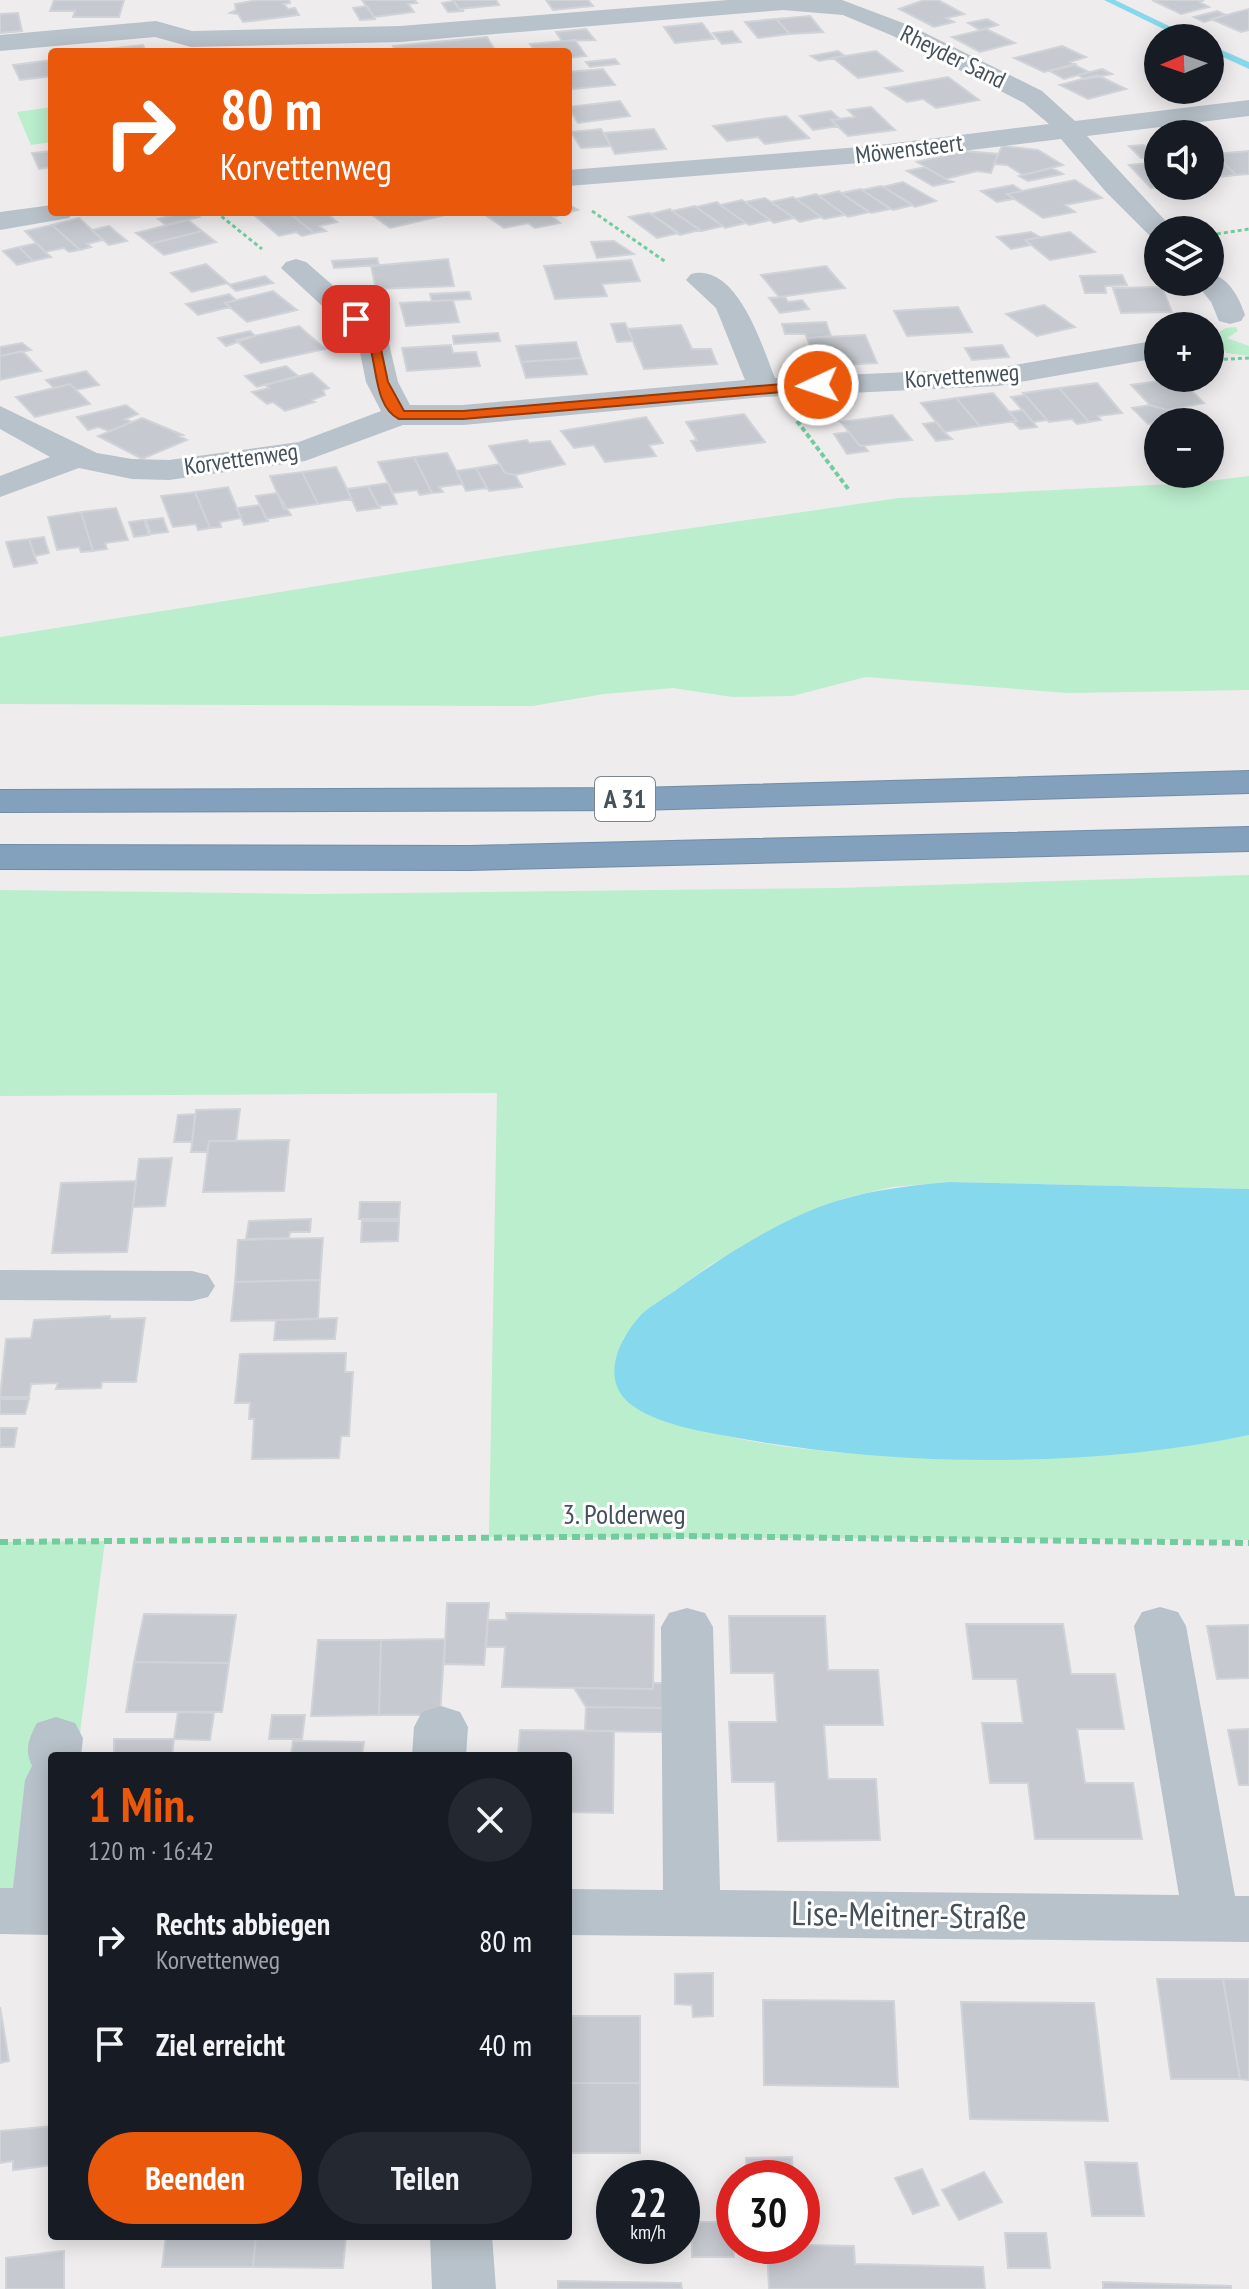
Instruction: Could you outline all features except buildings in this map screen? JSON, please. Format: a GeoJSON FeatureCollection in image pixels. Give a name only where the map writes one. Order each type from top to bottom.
{"type":"FeatureCollection","features":[{"type":"Feature","properties":{"kind":"highway","name":"A 31"},"geometry":{"type":"LineString","coordinates":[[0,801],[269,799],[373,802],[835,797],[1249,782]]}},
{"type":"Feature","properties":{"kind":"highway","name":"A 31"},"geometry":{"type":"LineString","coordinates":[[0,857],[618,857],[983,849],[1249,839]]}},
{"type":"Feature","properties":{"kind":"street","name":"Rheyder Sand"},"geometry":{"type":"LineString","coordinates":[[0,43],[161,18],[195,45],[400,34],[783,2],[824,4],[850,9],[902,31],[1033,97],[1066,129]]}},
{"type":"Feature","properties":{"kind":"street"},"geometry":{"type":"LineString","coordinates":[[502,24],[514,48]]}},
{"type":"Feature","properties":{"kind":"street","name":"Möwensteert"},"geometry":{"type":"LineString","coordinates":[[572,178],[872,154],[1249,108]]}},
{"type":"Feature","properties":{"kind":"street"},"geometry":{"type":"LineString","coordinates":[[1066,129],[1147,216]]}},
{"type":"Feature","properties":{"kind":"street"},"geometry":{"type":"LineString","coordinates":[[0,221],[48,214]]}},
{"type":"Feature","properties":{"kind":"street"},"geometry":{"type":"LineString","coordinates":[[296,268],[372,335],[382,382],[399,415]]}},
{"type":"Feature","properties":{"kind":"street"},"geometry":{"type":"LineString","coordinates":[[701,280],[729,304],[764,388]]}},
{"type":"Feature","properties":{"kind":"street"},"geometry":{"type":"LineString","coordinates":[[1222,296],[1230,323]]}},
{"type":"Feature","properties":{"kind":"street","name":"Korvettenweg"},"geometry":{"type":"LineString","coordinates":[[0,416],[79,457],[132,469],[169,470],[305,451],[399,415],[463,415],[764,388],[998,377],[1144,351]]}},
{"type":"Feature","properties":{"kind":"street"},"geometry":{"type":"LineString","coordinates":[[0,487],[79,457]]}},
{"type":"Feature","properties":{"kind":"street"},"geometry":{"type":"LineString","coordinates":[[0,1285],[192,1286]]}},
{"type":"Feature","properties":{"kind":"street"},"geometry":{"type":"LineString","coordinates":[[1160,1626],[1230,1918]]}},
{"type":"Feature","properties":{"kind":"street"},"geometry":{"type":"LineString","coordinates":[[687,1627],[692,1913]]}},
{"type":"Feature","properties":{"kind":"street"},"geometry":{"type":"LineString","coordinates":[[30,1911],[48,1796]]}},
{"type":"Feature","properties":{"kind":"street","name":"Lise-Meitner-Straße"},"geometry":{"type":"LineString","coordinates":[[572,1912],[1230,1918]]}},
{"type":"Feature","properties":{"kind":"street"},"geometry":{"type":"LineString","coordinates":[[461,2240],[464,2289]]}},
{"type":"Feature","properties":{"kind":"path"},"geometry":{"type":"LineString","coordinates":[[592,211],[687,276],[701,280]]}},
{"type":"Feature","properties":{"kind":"path"},"geometry":{"type":"LineString","coordinates":[[221,216],[282,264],[296,268]]}},
{"type":"Feature","properties":{"kind":"path"},"geometry":{"type":"LineString","coordinates":[[1224,233],[1249,229]]}},
{"type":"Feature","properties":{"kind":"path"},"geometry":{"type":"LineString","coordinates":[[1224,359],[1249,358]]}},
{"type":"Feature","properties":{"kind":"path"},"geometry":{"type":"LineString","coordinates":[[764,388],[791,413],[849,490]]}},
{"type":"Feature","properties":{"kind":"path","name":"3. Polderweg"},"geometry":{"type":"LineString","coordinates":[[0,1542],[686,1536],[1249,1543]]}},
{"type":"Feature","properties":{"kind":"green space"},"geometry":{"type":"Polygon","coordinates":[[[48,108],[48,143],[31,145],[17,112],[48,108]]]}},
{"type":"Feature","properties":{"kind":"green space"},"geometry":{"type":"Polygon","coordinates":[[[1236,327],[1238,331],[1227,338],[1249,346],[1249,356],[1226,353],[1226,328],[1236,327]]]}},
{"type":"Feature","properties":{"kind":"green space"},"geometry":{"type":"Polygon","coordinates":[[[1249,476],[1249,690],[1067,693],[866,677],[792,696],[732,697],[673,688],[604,694],[532,706],[0,704],[0,637],[548,549],[899,498],[1144,486],[1144,488],[1224,488],[1224,479],[1249,476]]]}},
{"type":"Feature","properties":{"kind":"green space"},"geometry":{"type":"Polygon","coordinates":[[[1249,875],[1249,1189],[949,1182],[892,1187],[849,1197],[817,1208],[710,1265],[644,1313],[623,1339],[631,1404],[706,1431],[785,1447],[866,1454],[1022,1457],[1137,1451],[1249,1435],[1249,1540],[489,1537],[497,1093],[0,1096],[0,890],[313,894],[837,888],[1249,875]]]}},
{"type":"Feature","properties":{"kind":"green space"},"geometry":{"type":"Polygon","coordinates":[[[105,1541],[78,1752],[48,1752],[48,1911],[0,1911],[0,1542],[105,1541]]]}},
{"type":"Feature","properties":{"kind":"water"},"geometry":{"type":"Polygon","coordinates":[[[949,1182],[1249,1189],[1249,1435],[1123,1454],[990,1460],[924,1459],[794,1447],[678,1426],[640,1410],[620,1393],[615,1381],[616,1357],[635,1322],[650,1307],[725,1256],[781,1224],[835,1201],[883,1190],[949,1182]]]}},
{"type":"Feature","properties":{"kind":"waterway"},"geometry":{"type":"LineString","coordinates":[[1108,0],[1159,24]]}},
{"type":"Feature","properties":{"kind":"waterway"},"geometry":{"type":"LineString","coordinates":[[1224,54],[1249,66]]}},
{"type":"Feature","properties":{"kind":"route"},"geometry":{"type":"LineString","coordinates":[[356,319],[372,335],[382,382],[399,415],[463,415],[818,385]]}}]}
